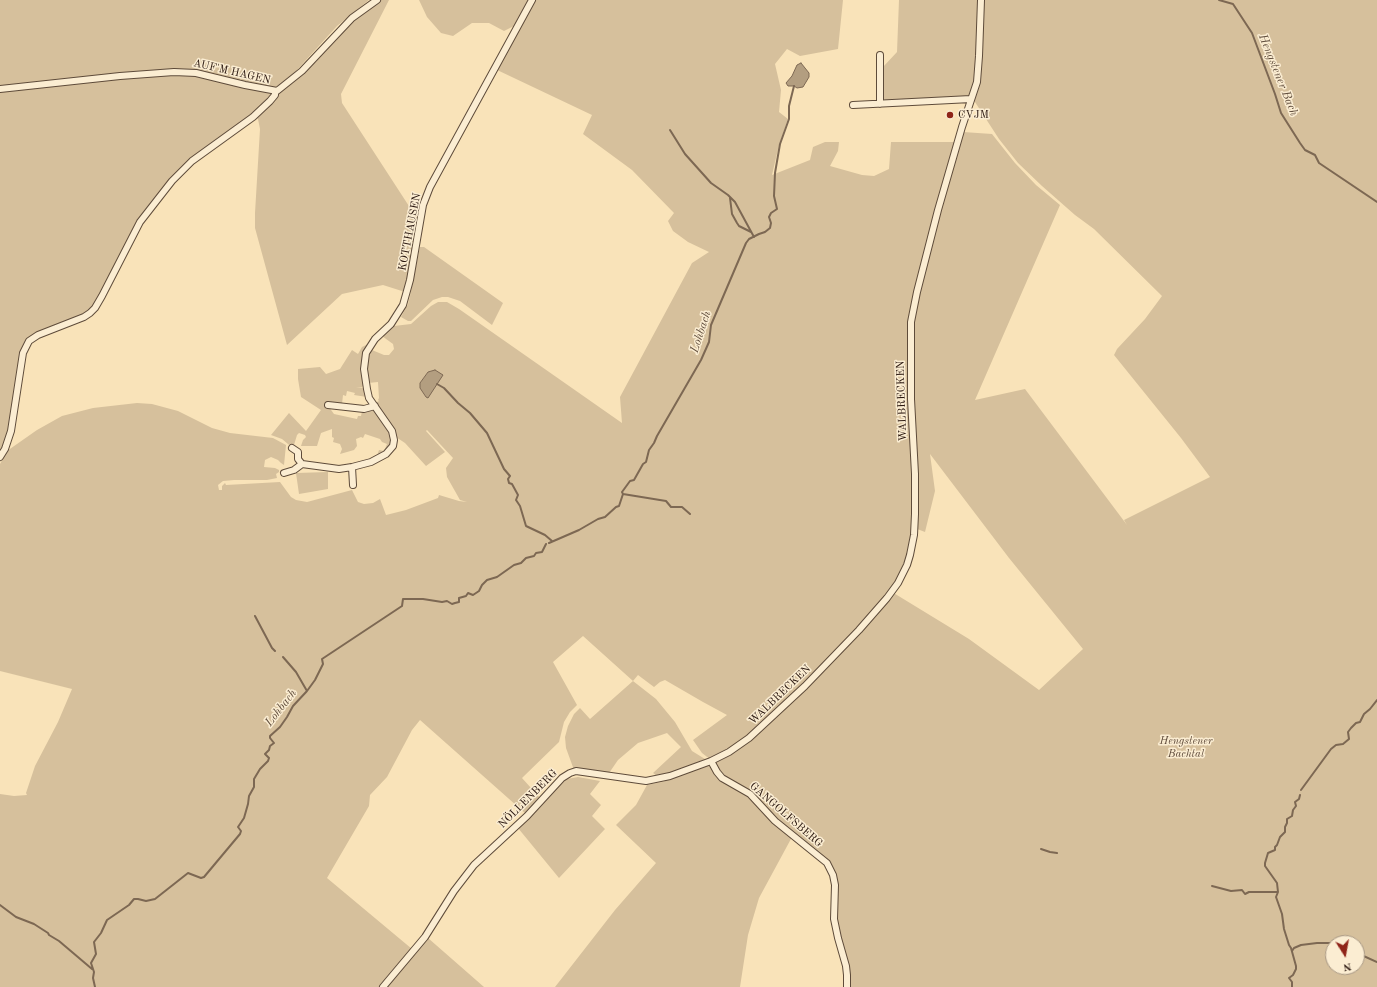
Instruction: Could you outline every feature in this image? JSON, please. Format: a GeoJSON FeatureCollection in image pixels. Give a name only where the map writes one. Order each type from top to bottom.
{"type":"FeatureCollection","features":[{"type":"Feature","properties":{"kind":"street","name":"AUF'M HAGEN"},"geometry":{"type":"LineString","coordinates":[[0,89],[120,76],[180,72],[196,73],[216,77],[275,92],[279,91],[302,71],[352,18],[377,0]]}},
{"type":"Feature","properties":{"kind":"street","name":"KOTTHAUSEN"},"geometry":{"type":"LineString","coordinates":[[302,464],[336,469],[352,467],[371,462],[383,456],[394,444],[394,436],[392,431],[381,413],[369,398],[365,380],[364,364],[368,348],[375,339],[392,324],[403,305],[410,280],[423,205],[426,196],[532,0]]}},
{"type":"Feature","properties":{"kind":"street","name":"WALBRECKEN"},"geometry":{"type":"LineString","coordinates":[[749,738],[804,686],[863,626],[898,583],[907,565],[912,546],[915,514],[915,474],[911,399],[911,322],[934,225],[976,82],[978,69],[981,0]]}},
{"type":"Feature","properties":{"kind":"street"},"geometry":{"type":"LineString","coordinates":[[880,55],[880,104]]}},
{"type":"Feature","properties":{"kind":"street"},"geometry":{"type":"LineString","coordinates":[[0,457],[5,449],[11,432],[23,353],[29,341],[38,335],[84,317],[95,308],[140,222],[172,181],[197,157],[253,117],[270,101],[275,95],[275,92]]}},
{"type":"Feature","properties":{"kind":"street"},"geometry":{"type":"LineString","coordinates":[[853,105],[971,99]]}},
{"type":"Feature","properties":{"kind":"street"},"geometry":{"type":"LineString","coordinates":[[328,405],[364,409],[375,406]]}},
{"type":"Feature","properties":{"kind":"street"},"geometry":{"type":"LineString","coordinates":[[284,473],[294,470],[302,464],[298,459],[298,452],[292,448]]}},
{"type":"Feature","properties":{"kind":"street"},"geometry":{"type":"LineString","coordinates":[[352,467],[353,485]]}},
{"type":"Feature","properties":{"kind":"street","name":"NÖLLENBERG"},"geometry":{"type":"LineString","coordinates":[[383,987],[428,934],[454,891],[474,865],[527,816],[566,775],[576,771],[646,781],[670,776],[711,760],[733,750],[749,738]]}},
{"type":"Feature","properties":{"kind":"street","name":"GANGOLFSBERG"},"geometry":{"type":"LineString","coordinates":[[711,760],[716,772],[722,778],[750,794],[775,821],[827,864],[834,880],[834,919],[846,966],[847,987]]}},
{"type":"Feature","properties":{"kind":"green space"},"geometry":{"type":"Polygon","coordinates":[[[0,0],[369,0],[337,26],[257,111],[251,113],[253,115],[212,144],[156,199],[89,312],[46,330],[24,346],[10,435],[0,453],[0,92],[120,78],[174,74],[195,75],[244,87],[239,74],[241,82],[217,74],[185,69],[174,69],[0,87],[0,0]]]}},
{"type":"Feature","properties":{"kind":"green space"},"geometry":{"type":"Polygon","coordinates":[[[378,0],[389,0],[341,94],[342,103],[418,220],[405,292],[383,285],[342,294],[287,345],[255,228],[260,129],[258,119],[255,116],[340,30],[378,0]]]}},
{"type":"Feature","properties":{"kind":"green space"},"geometry":{"type":"Polygon","coordinates":[[[419,0],[529,0],[514,26],[504,31],[489,23],[472,23],[453,36],[441,33],[427,17],[419,0]]]}},
{"type":"Feature","properties":{"kind":"green space","name":"Hengstener Bachtal"},"geometry":{"type":"Polygon","coordinates":[[[535,0],[843,0],[838,49],[800,56],[787,49],[775,64],[781,90],[779,112],[788,119],[779,145],[772,175],[810,160],[813,147],[825,142],[839,142],[838,151],[830,166],[862,175],[874,176],[889,169],[891,142],[957,142],[963,132],[992,134],[1015,163],[1036,185],[1060,205],[975,400],[1025,389],[1127,525],[1124,520],[1210,477],[1181,438],[1114,355],[1117,349],[1145,319],[1162,296],[1094,229],[1075,215],[1018,163],[999,139],[975,102],[971,99],[880,104],[883,67],[897,52],[899,0],[1377,0],[1377,987],[845,987],[845,975],[840,950],[832,882],[823,862],[792,837],[759,898],[748,935],[740,987],[555,987],[615,910],[656,863],[616,825],[636,805],[647,785],[662,782],[685,774],[707,763],[711,768],[714,767],[711,760],[702,753],[693,740],[727,715],[665,680],[654,687],[638,675],[633,681],[583,636],[553,662],[577,705],[570,712],[564,722],[559,742],[522,778],[541,799],[526,814],[420,720],[412,730],[387,777],[370,795],[369,806],[327,878],[412,949],[380,987],[0,987],[0,794],[14,796],[27,795],[26,793],[35,766],[58,722],[72,689],[0,671],[0,464],[7,451],[37,430],[62,416],[93,408],[137,403],[152,404],[178,411],[212,428],[230,433],[273,438],[286,445],[284,465],[271,457],[265,460],[264,467],[279,470],[276,474],[277,478],[267,480],[223,481],[218,485],[219,490],[222,490],[222,486],[225,483],[226,485],[280,482],[291,497],[296,500],[307,502],[352,490],[358,502],[364,504],[373,503],[380,499],[386,515],[406,510],[438,498],[439,495],[467,502],[460,500],[447,477],[446,468],[453,458],[427,430],[426,431],[445,452],[426,466],[405,443],[396,437],[375,403],[379,401],[378,382],[368,383],[366,374],[368,358],[372,350],[384,355],[389,355],[394,349],[393,344],[382,336],[384,334],[394,326],[411,324],[431,306],[438,302],[447,302],[459,309],[622,423],[620,397],[692,263],[709,252],[688,242],[673,231],[668,221],[674,213],[632,170],[583,134],[592,115],[495,69],[535,0]],[[435,370],[428,372],[420,383],[420,388],[426,397],[435,370]],[[930,454],[935,491],[925,532],[912,527],[904,568],[892,592],[969,639],[1039,690],[1083,649],[1009,558],[930,454]]]}},
{"type":"Feature","properties":{"kind":"green space"},"geometry":{"type":"Polygon","coordinates":[[[420,247],[424,247],[503,303],[492,325],[460,301],[448,297],[433,300],[411,321],[401,317],[408,304],[420,247]]]}},
{"type":"Feature","properties":{"kind":"green space"},"geometry":{"type":"Polygon","coordinates":[[[370,343],[364,385],[362,387],[356,387],[365,388],[367,397],[354,395],[355,393],[347,391],[346,396],[343,395],[342,404],[335,405],[326,403],[334,414],[357,419],[358,416],[361,416],[362,411],[377,411],[391,433],[392,443],[387,451],[377,456],[379,450],[384,451],[387,444],[382,442],[380,439],[365,434],[363,438],[361,437],[356,439],[357,446],[354,450],[340,454],[342,449],[340,444],[333,442],[334,438],[332,437],[332,429],[321,433],[317,446],[301,446],[306,437],[305,435],[299,433],[297,435],[294,445],[296,446],[294,446],[294,449],[282,439],[271,435],[289,413],[306,431],[321,410],[301,397],[298,369],[320,367],[326,374],[340,369],[352,350],[358,354],[362,347],[370,343]]]}},
{"type":"Feature","properties":{"kind":"green space"},"geometry":{"type":"Polygon","coordinates":[[[328,472],[328,489],[299,494],[296,473],[328,472]]]}},
{"type":"Feature","properties":{"kind":"green space"},"geometry":{"type":"Polygon","coordinates":[[[633,681],[656,699],[675,722],[692,751],[705,759],[660,778],[653,773],[681,747],[667,733],[638,743],[618,760],[607,776],[574,770],[566,748],[565,737],[568,726],[574,714],[580,708],[590,719],[633,681]]]}},
{"type":"Feature","properties":{"kind":"green space"},"geometry":{"type":"Polygon","coordinates":[[[578,777],[600,781],[590,794],[601,805],[592,816],[605,829],[559,878],[518,828],[561,784],[567,779],[578,777]]]}},
{"type":"Feature","properties":{"kind":"green space"},"geometry":{"type":"Polygon","coordinates":[[[428,938],[484,987],[386,987],[428,938]]]}},
{"type":"Feature","properties":{"kind":"shaded area"},"geometry":{"type":"Polygon","coordinates":[[[801,63],[809,73],[809,77],[803,87],[797,88],[794,86],[788,86],[786,83],[792,76],[797,65],[801,63]]]}},
{"type":"Feature","properties":{"kind":"shaded area"},"geometry":{"type":"Polygon","coordinates":[[[435,370],[443,375],[428,398],[420,388],[420,383],[428,372],[435,370]]]}},
{"type":"Feature","properties":{"kind":"waterway","name":"Hengstener Bach"},"geometry":{"type":"LineString","coordinates":[[1219,0],[1233,4],[1252,33],[1281,113],[1305,150],[1315,155],[1319,163],[1377,202]]}},
{"type":"Feature","properties":{"kind":"waterway","name":"Lohbach"},"geometry":{"type":"LineString","coordinates":[[549,543],[605,517],[619,506],[623,494],[622,492],[630,481],[634,480],[643,464],[646,462],[649,450],[701,360],[709,342],[711,325],[746,243],[749,239],[765,232],[770,228],[771,223],[769,217],[771,213],[777,209],[774,196],[775,173],[780,144],[789,119],[789,106],[794,86]]}},
{"type":"Feature","properties":{"kind":"waterway"},"geometry":{"type":"LineString","coordinates":[[670,130],[685,154],[711,183],[735,202],[754,237]]}},
{"type":"Feature","properties":{"kind":"waterway"},"geometry":{"type":"LineString","coordinates":[[730,198],[732,214],[737,223],[739,226],[751,232]]}},
{"type":"Feature","properties":{"kind":"waterway"},"geometry":{"type":"LineString","coordinates":[[437,384],[444,388],[470,413],[487,433],[504,469],[510,476],[508,479],[509,483],[512,484],[518,495],[516,500],[520,506],[526,526],[545,535],[552,541]]}},
{"type":"Feature","properties":{"kind":"waterway"},"geometry":{"type":"LineString","coordinates":[[623,494],[666,501],[671,507],[682,507],[690,514]]}},
{"type":"Feature","properties":{"kind":"waterway","name":"Lohbach"},"geometry":{"type":"LineString","coordinates":[[95,987],[93,978],[94,972],[91,963],[96,954],[94,942],[101,933],[107,920],[129,905],[134,899],[146,901],[155,899],[188,873],[201,878],[204,877],[240,834],[241,831],[238,827],[244,818],[249,796],[254,787],[254,779],[260,769],[268,761],[269,758],[265,754],[274,743],[270,736],[280,727],[293,706],[315,680],[323,664],[322,659],[402,606],[403,599],[423,599],[442,602],[447,601],[452,604],[459,602],[459,598],[466,596],[468,593],[473,595],[479,591],[487,580],[497,577],[514,565],[521,563],[526,558],[542,552],[546,544]]}},
{"type":"Feature","properties":{"kind":"waterway"},"geometry":{"type":"LineString","coordinates":[[255,616],[275,651]]}},
{"type":"Feature","properties":{"kind":"waterway"},"geometry":{"type":"LineString","coordinates":[[283,657],[296,672],[307,691]]}},
{"type":"Feature","properties":{"kind":"waterway","name":"Hengstener Bach"},"geometry":{"type":"LineString","coordinates":[[1301,790],[1331,749],[1336,745],[1343,744],[1349,739],[1348,732],[1356,723],[1360,722],[1364,714],[1377,700]]}},
{"type":"Feature","properties":{"kind":"waterway","name":"Hengstener Bach"},"geometry":{"type":"LineString","coordinates":[[1292,987],[1292,982],[1289,978],[1293,975],[1296,966],[1284,929],[1282,914],[1276,897],[1278,892],[1277,883],[1265,866],[1265,863],[1268,853],[1275,850],[1280,837],[1285,832],[1287,819],[1292,816],[1293,810],[1296,806],[1295,802],[1299,799],[1300,795]]}},
{"type":"Feature","properties":{"kind":"waterway"},"geometry":{"type":"LineString","coordinates":[[1041,849],[1057,853]]}},
{"type":"Feature","properties":{"kind":"waterway"},"geometry":{"type":"LineString","coordinates":[[1212,886],[1231,891],[1242,890],[1245,894],[1249,892],[1277,892]]}},
{"type":"Feature","properties":{"kind":"waterway"},"geometry":{"type":"LineString","coordinates":[[0,905],[16,917],[34,924],[48,933],[92,969]]}},
{"type":"Feature","properties":{"kind":"waterway"},"geometry":{"type":"LineString","coordinates":[[1292,951],[1294,948],[1301,945],[1325,943]]}},
{"type":"Feature","properties":{"kind":"waterway"},"geometry":{"type":"LineString","coordinates":[[1365,957],[1377,962]]}},
{"type":"Feature","properties":{"kind":"place","name":"CVJM"},"geometry":{"type":"Point","coordinates":[950,115]}}]}
